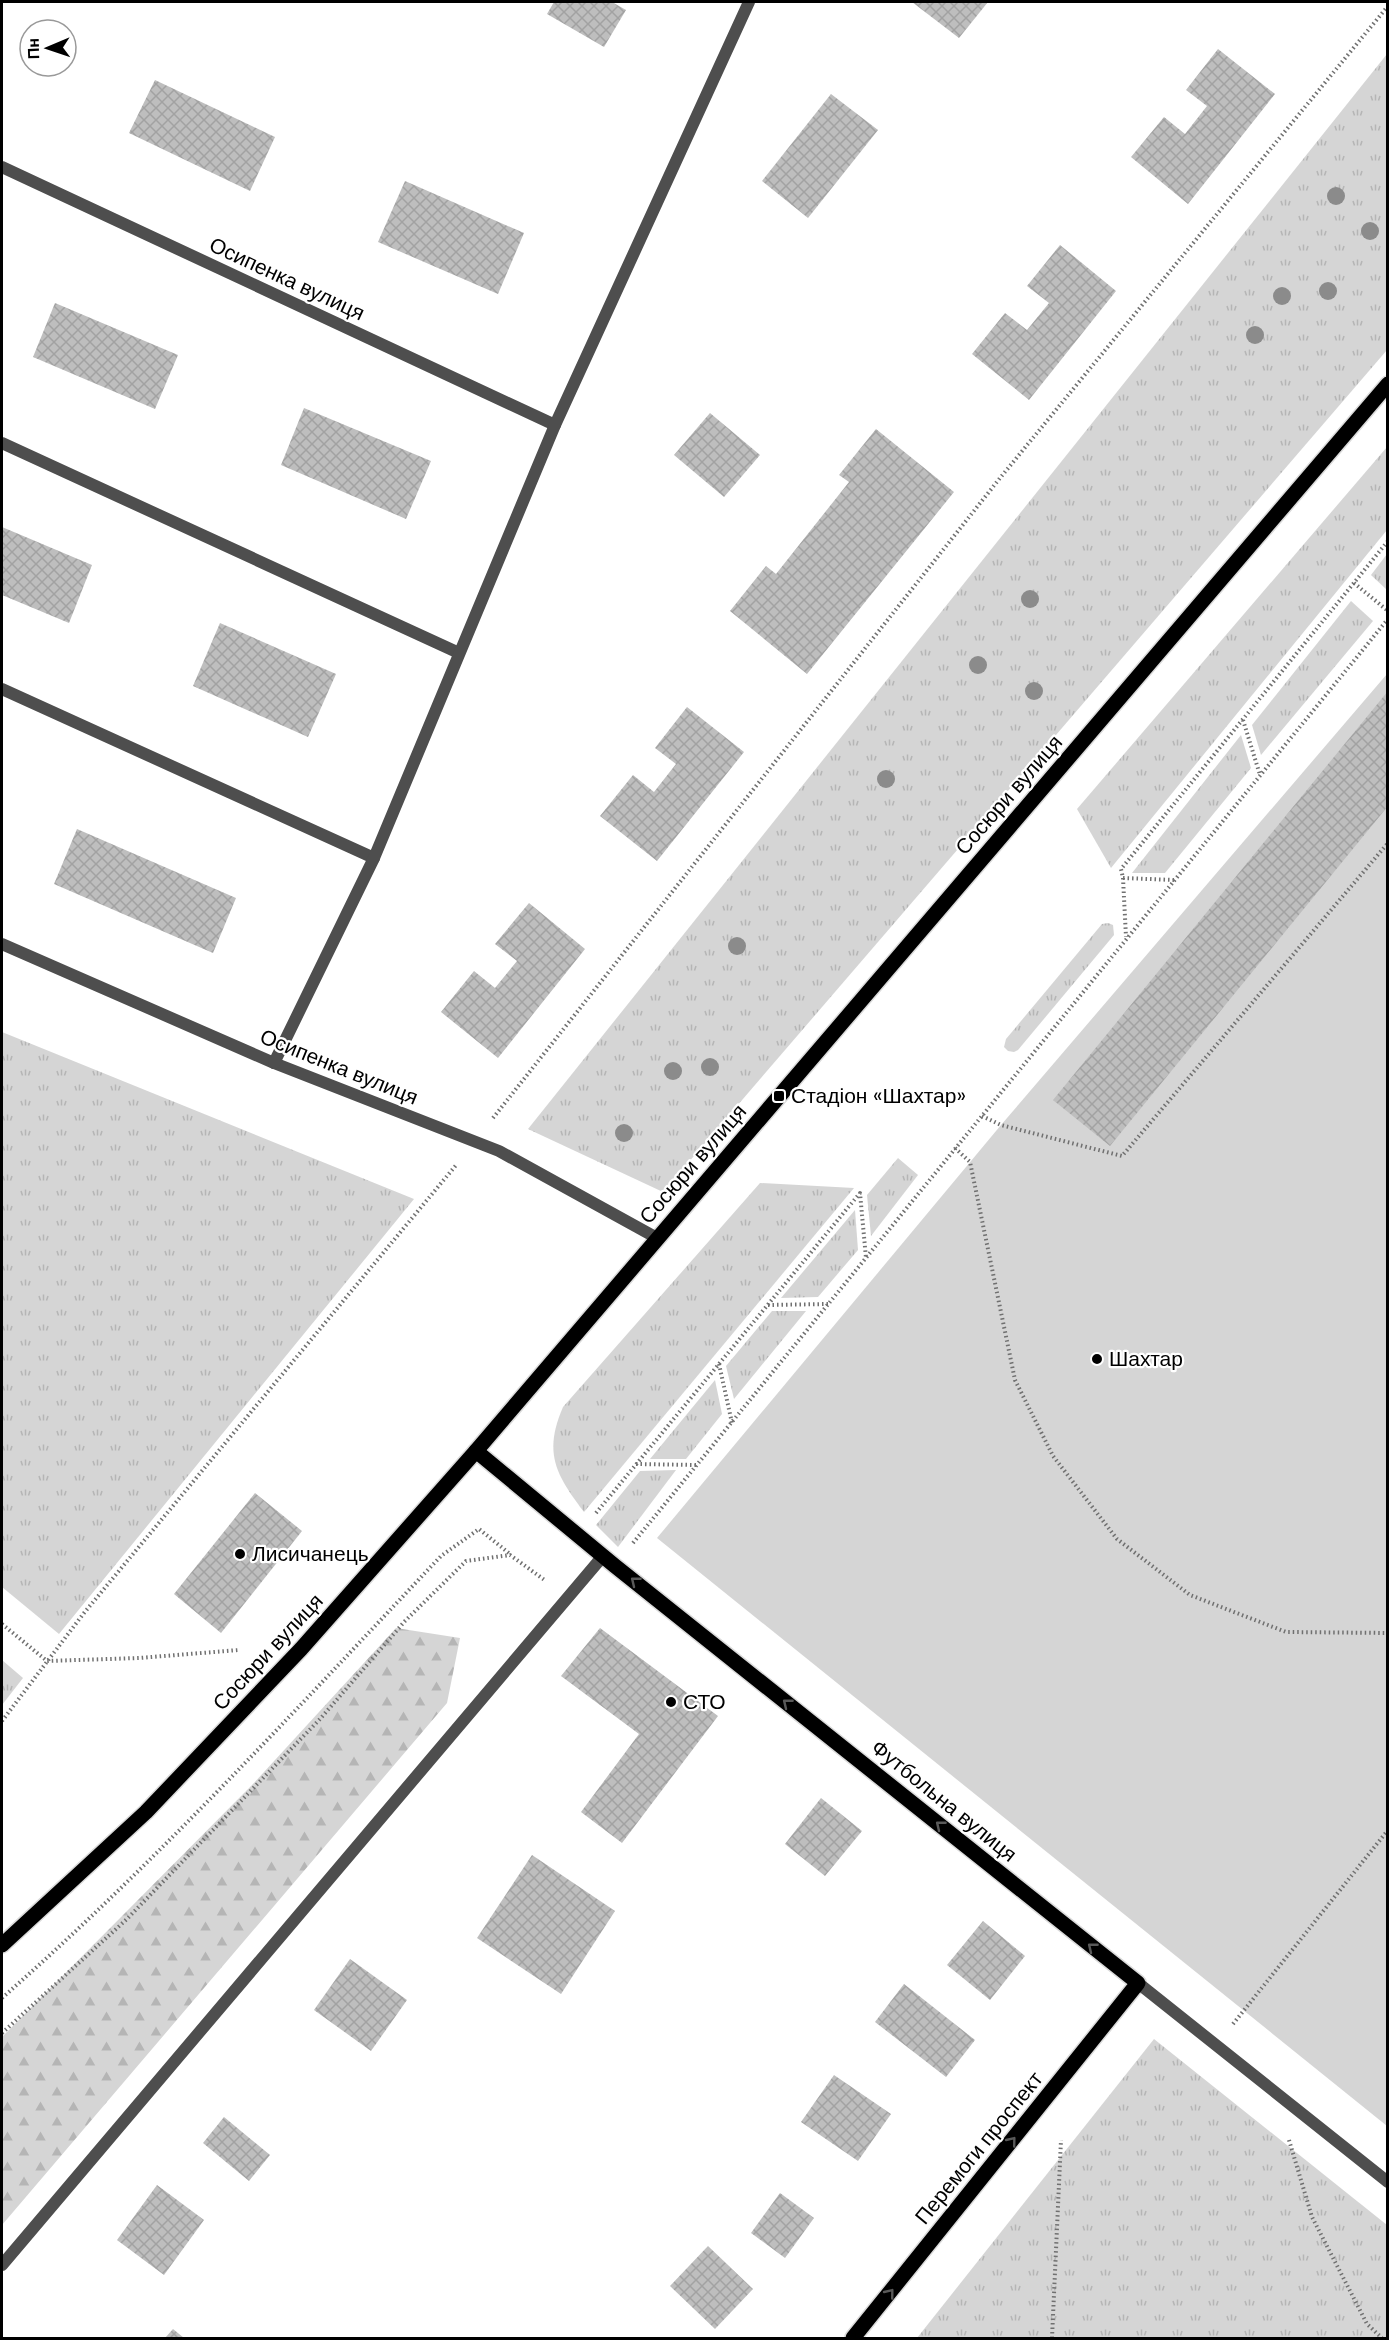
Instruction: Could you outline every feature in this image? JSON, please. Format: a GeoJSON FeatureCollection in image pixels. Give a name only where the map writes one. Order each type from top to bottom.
{"type":"FeatureCollection","features":[{"type":"Feature","properties":{"kind":"main road","name":"Сосюри вулиця"},"geometry":{"type":"LineString","coordinates":[[2,1945],[146,1812],[301,1649],[476,1451],[1388,384]]}},
{"type":"Feature","properties":{"kind":"main road","name":"Футбольна вулиця"},"geometry":{"type":"LineString","coordinates":[[476,1451],[615,1566],[1138,1983]]}},
{"type":"Feature","properties":{"kind":"main road","name":"Перемоги проспект"},"geometry":{"type":"LineString","coordinates":[[853,2338],[1138,1983]]}},
{"type":"Feature","properties":{"kind":"street"},"geometry":{"type":"LineString","coordinates":[[274,1064],[374,858],[555,426],[748,2]]}},
{"type":"Feature","properties":{"kind":"street","name":"Осипенка вулиця"},"geometry":{"type":"LineString","coordinates":[[2,168],[555,426]]}},
{"type":"Feature","properties":{"kind":"street"},"geometry":{"type":"LineString","coordinates":[[2,443],[459,653]]}},
{"type":"Feature","properties":{"kind":"street"},"geometry":{"type":"LineString","coordinates":[[2,689],[374,858]]}},
{"type":"Feature","properties":{"kind":"street","name":"Осипенка вулиця"},"geometry":{"type":"LineString","coordinates":[[2,944],[274,1064],[499,1151],[657,1238]]}},
{"type":"Feature","properties":{"kind":"street"},"geometry":{"type":"LineString","coordinates":[[2,2265],[603,1556]]}},
{"type":"Feature","properties":{"kind":"street","name":"Футбольна вулиця"},"geometry":{"type":"LineString","coordinates":[[1138,1983],[1388,2182]]}},
{"type":"Feature","properties":{"kind":"path"},"geometry":{"type":"LineString","coordinates":[[2,1721],[91,1603],[475,1142],[1000,478],[1388,6]]}},
{"type":"Feature","properties":{"kind":"path"},"geometry":{"type":"LineString","coordinates":[[1126,938],[1121,869],[1388,541]]}},
{"type":"Feature","properties":{"kind":"path"},"geometry":{"type":"LineString","coordinates":[[1354,583],[1388,611]]}},
{"type":"Feature","properties":{"kind":"path"},"geometry":{"type":"LineString","coordinates":[[615,1566],[1388,619]]}},
{"type":"Feature","properties":{"kind":"path"},"geometry":{"type":"LineString","coordinates":[[1243,719],[1260,775]]}},
{"type":"Feature","properties":{"kind":"path"},"geometry":{"type":"LineString","coordinates":[[982,1116],[1002,1125],[1122,1156],[1388,843]]}},
{"type":"Feature","properties":{"kind":"path"},"geometry":{"type":"LineString","coordinates":[[1123,878],[1174,880]]}},
{"type":"Feature","properties":{"kind":"path"},"geometry":{"type":"LineString","coordinates":[[955,1148],[970,1162],[1015,1380],[1053,1456],[1118,1539],[1190,1595],[1286,1632],[1388,1633]]}},
{"type":"Feature","properties":{"kind":"path"},"geometry":{"type":"LineString","coordinates":[[578,1535],[860,1193],[866,1258]]}},
{"type":"Feature","properties":{"kind":"path"},"geometry":{"type":"LineString","coordinates":[[768,1305],[828,1304]]}},
{"type":"Feature","properties":{"kind":"path"},"geometry":{"type":"LineString","coordinates":[[719,1363],[732,1423]]}},
{"type":"Feature","properties":{"kind":"path"},"geometry":{"type":"LineString","coordinates":[[636,1464],[697,1465]]}},
{"type":"Feature","properties":{"kind":"path"},"geometry":{"type":"LineString","coordinates":[[2,1998],[52,1954],[208,1803],[441,1556],[479,1529],[543,1578],[566,1599]]}},
{"type":"Feature","properties":{"kind":"path"},"geometry":{"type":"LineString","coordinates":[[2,2033],[127,1918],[320,1719],[405,1621],[466,1561],[510,1555]]}},
{"type":"Feature","properties":{"kind":"path"},"geometry":{"type":"LineString","coordinates":[[2,1624],[47,1661],[140,1658],[239,1650]]}},
{"type":"Feature","properties":{"kind":"path"},"geometry":{"type":"LineString","coordinates":[[1216,2045],[1388,1830]]}},
{"type":"Feature","properties":{"kind":"path"},"geometry":{"type":"LineString","coordinates":[[1275,2092],[1312,2217],[1367,2324],[1382,2338]]}},
{"type":"Feature","properties":{"kind":"path"},"geometry":{"type":"LineString","coordinates":[[1052,2338],[1060,2140]]}},
{"type":"Feature","properties":{"kind":"green space"},"geometry":{"type":"Polygon","coordinates":[[[1387,54],[1387,350],[663,1192],[528,1129],[1387,54]]]}},
{"type":"Feature","properties":{"kind":"green space"},"geometry":{"type":"Polygon","coordinates":[[[1387,447],[1387,530],[1111,868],[1077,809],[1387,447]]]}},
{"type":"Feature","properties":{"kind":"green space"},"geometry":{"type":"Polygon","coordinates":[[[1387,554],[1387,590],[1371,575],[1387,554]]]}},
{"type":"Feature","properties":{"kind":"green space"},"geometry":{"type":"Polygon","coordinates":[[[1351,601],[1373,621],[1261,755],[1252,725],[1351,601]]]}},
{"type":"Feature","properties":{"kind":"green space","name":"Шахтар"},"geometry":{"type":"Polygon","coordinates":[[[1387,674],[1387,2126],[657,1538],[1001,1125],[1387,674]]]}},
{"type":"Feature","properties":{"kind":"green space"},"geometry":{"type":"Polygon","coordinates":[[[1241,735],[1251,768],[1165,873],[1132,873],[1241,735]]]}},
{"type":"Feature","properties":{"kind":"green space"},"geometry":{"type":"Polygon","coordinates":[[[1102,924],[1113,925],[1114,935],[1018,1050],[1008,1051],[1004,1047],[1006,1039],[1102,924]]]}},
{"type":"Feature","properties":{"kind":"green space"},"geometry":{"type":"Polygon","coordinates":[[[2,1032],[414,1199],[59,1634],[2,1587],[2,1032]]]}},
{"type":"Feature","properties":{"kind":"green space"},"geometry":{"type":"Polygon","coordinates":[[[898,1158],[918,1175],[871,1236],[867,1195],[898,1158]]]}},
{"type":"Feature","properties":{"kind":"green space"},"geometry":{"type":"Polygon","coordinates":[[[760,1183],[854,1188],[584,1512],[560,1475],[553,1451],[557,1423],[563,1407],[760,1183]]]}},
{"type":"Feature","properties":{"kind":"green space"},"geometry":{"type":"Polygon","coordinates":[[[855,1210],[858,1250],[818,1297],[781,1298],[855,1210]]]}},
{"type":"Feature","properties":{"kind":"green space"},"geometry":{"type":"Polygon","coordinates":[[[772,1311],[806,1311],[734,1399],[726,1366],[772,1311]]]}},
{"type":"Feature","properties":{"kind":"green space"},"geometry":{"type":"Polygon","coordinates":[[[715,1380],[722,1414],[686,1459],[650,1459],[715,1380]]]}},
{"type":"Feature","properties":{"kind":"green space"},"geometry":{"type":"Polygon","coordinates":[[[676,1470],[618,1547],[596,1525],[640,1471],[676,1470]]]}},
{"type":"Feature","properties":{"kind":"green space"},"geometry":{"type":"Polygon","coordinates":[[[396,1628],[460,1638],[447,1703],[2,2225],[2,2037],[253,1784],[396,1628]]]}},
{"type":"Feature","properties":{"kind":"green space"},"geometry":{"type":"Polygon","coordinates":[[[2,1660],[23,1678],[2,1705],[2,1660]]]}},
{"type":"Feature","properties":{"kind":"green space"},"geometry":{"type":"Polygon","coordinates":[[[1154,2039],[1387,2225],[1387,2338],[917,2338],[1154,2039]]]}},
{"type":"Feature","properties":{"kind":"building"},"geometry":{"type":"Polygon","coordinates":[[[554,2],[612,2],[626,10],[604,47],[547,14],[554,2]]]}},
{"type":"Feature","properties":{"kind":"building"},"geometry":{"type":"Polygon","coordinates":[[[912,2],[988,2],[959,38],[912,2]]]}},
{"type":"Feature","properties":{"kind":"building"},"geometry":{"type":"Polygon","coordinates":[[[1218,49],[1275,94],[1188,204],[1131,157],[1164,117],[1185,134],[1207,106],[1186,90],[1218,49]]]}},
{"type":"Feature","properties":{"kind":"building"},"geometry":{"type":"Polygon","coordinates":[[[155,80],[275,137],[250,191],[129,133],[155,80]]]}},
{"type":"Feature","properties":{"kind":"building"},"geometry":{"type":"Polygon","coordinates":[[[831,94],[878,130],[808,218],[762,181],[831,94]]]}},
{"type":"Feature","properties":{"kind":"building"},"geometry":{"type":"Polygon","coordinates":[[[405,181],[524,233],[498,294],[378,242],[405,181]]]}},
{"type":"Feature","properties":{"kind":"building"},"geometry":{"type":"Polygon","coordinates":[[[1060,245],[1116,291],[1029,400],[972,354],[1005,313],[1027,330],[1049,303],[1027,286],[1060,245]]]}},
{"type":"Feature","properties":{"kind":"building"},"geometry":{"type":"Polygon","coordinates":[[[55,303],[178,355],[155,409],[33,357],[55,303]]]}},
{"type":"Feature","properties":{"kind":"building"},"geometry":{"type":"Polygon","coordinates":[[[304,408],[431,461],[406,519],[281,465],[304,408]]]}},
{"type":"Feature","properties":{"kind":"building"},"geometry":{"type":"Polygon","coordinates":[[[710,413],[760,455],[724,497],[674,455],[710,413]]]}},
{"type":"Feature","properties":{"kind":"building"},"geometry":{"type":"Polygon","coordinates":[[[876,429],[954,492],[807,674],[730,611],[766,566],[776,574],[849,482],[839,475],[876,429]]]}},
{"type":"Feature","properties":{"kind":"building"},"geometry":{"type":"Polygon","coordinates":[[[2,527],[92,565],[69,623],[2,595],[2,527]]]}},
{"type":"Feature","properties":{"kind":"building"},"geometry":{"type":"Polygon","coordinates":[[[220,623],[336,674],[308,737],[193,686],[220,623]]]}},
{"type":"Feature","properties":{"kind":"building"},"geometry":{"type":"Polygon","coordinates":[[[1388,691],[1388,806],[1110,1146],[1053,1100],[1388,691]]]}},
{"type":"Feature","properties":{"kind":"building"},"geometry":{"type":"Polygon","coordinates":[[[687,707],[744,752],[657,861],[600,816],[633,775],[654,792],[676,764],[655,748],[687,707]]]}},
{"type":"Feature","properties":{"kind":"building"},"geometry":{"type":"Polygon","coordinates":[[[77,829],[236,898],[213,953],[54,884],[77,829]]]}},
{"type":"Feature","properties":{"kind":"building"},"geometry":{"type":"Polygon","coordinates":[[[529,903],[585,949],[498,1058],[441,1012],[474,971],[495,988],[517,961],[495,944],[529,903]]]}},
{"type":"Feature","properties":{"kind":"building"},"geometry":{"type":"Polygon","coordinates":[[[255,1493],[302,1531],[221,1633],[174,1594],[255,1493]]]}},
{"type":"Feature","properties":{"kind":"building"},"geometry":{"type":"Polygon","coordinates":[[[600,1628],[718,1716],[622,1843],[581,1812],[639,1734],[561,1676],[600,1628]]]}},
{"type":"Feature","properties":{"kind":"building"},"geometry":{"type":"Polygon","coordinates":[[[821,1798],[862,1831],[825,1876],[785,1844],[821,1798]]]}},
{"type":"Feature","properties":{"kind":"building"},"geometry":{"type":"Polygon","coordinates":[[[532,1855],[615,1911],[561,1994],[477,1938],[532,1855]]]}},
{"type":"Feature","properties":{"kind":"building"},"geometry":{"type":"Polygon","coordinates":[[[983,1921],[1025,1956],[990,2000],[947,1965],[983,1921]]]}},
{"type":"Feature","properties":{"kind":"building"},"geometry":{"type":"Polygon","coordinates":[[[350,1959],[407,2000],[371,2051],[314,2010],[350,1959]]]}},
{"type":"Feature","properties":{"kind":"building"},"geometry":{"type":"Polygon","coordinates":[[[904,1984],[975,2040],[946,2077],[875,2022],[904,1984]]]}},
{"type":"Feature","properties":{"kind":"building"},"geometry":{"type":"Polygon","coordinates":[[[834,2075],[891,2114],[858,2161],[801,2122],[834,2075]]]}},
{"type":"Feature","properties":{"kind":"building"},"geometry":{"type":"Polygon","coordinates":[[[224,2117],[270,2155],[249,2181],[203,2143],[224,2117]]]}},
{"type":"Feature","properties":{"kind":"building"},"geometry":{"type":"Polygon","coordinates":[[[157,2185],[204,2220],[164,2275],[117,2240],[157,2185]]]}},
{"type":"Feature","properties":{"kind":"building"},"geometry":{"type":"Polygon","coordinates":[[[780,2193],[814,2218],[785,2258],[751,2233],[780,2193]]]}},
{"type":"Feature","properties":{"kind":"building"},"geometry":{"type":"Polygon","coordinates":[[[708,2246],[753,2289],[715,2329],[670,2286],[708,2246]]]}},
{"type":"Feature","properties":{"kind":"building"},"geometry":{"type":"Polygon","coordinates":[[[173,2329],[184,2338],[165,2338],[173,2329]]]}},
{"type":"Feature","properties":{"kind":"place","name":"Стадіон «Шахтар»"},"geometry":{"type":"Point","coordinates":[779,1096]}},
{"type":"Feature","properties":{"kind":"place","name":"Шахтар"},"geometry":{"type":"Point","coordinates":[1097,1359]}},
{"type":"Feature","properties":{"kind":"place","name":"Лисичанець"},"geometry":{"type":"Point","coordinates":[240,1554]}},
{"type":"Feature","properties":{"kind":"place","name":"СТО"},"geometry":{"type":"Point","coordinates":[671,1702]}}]}
